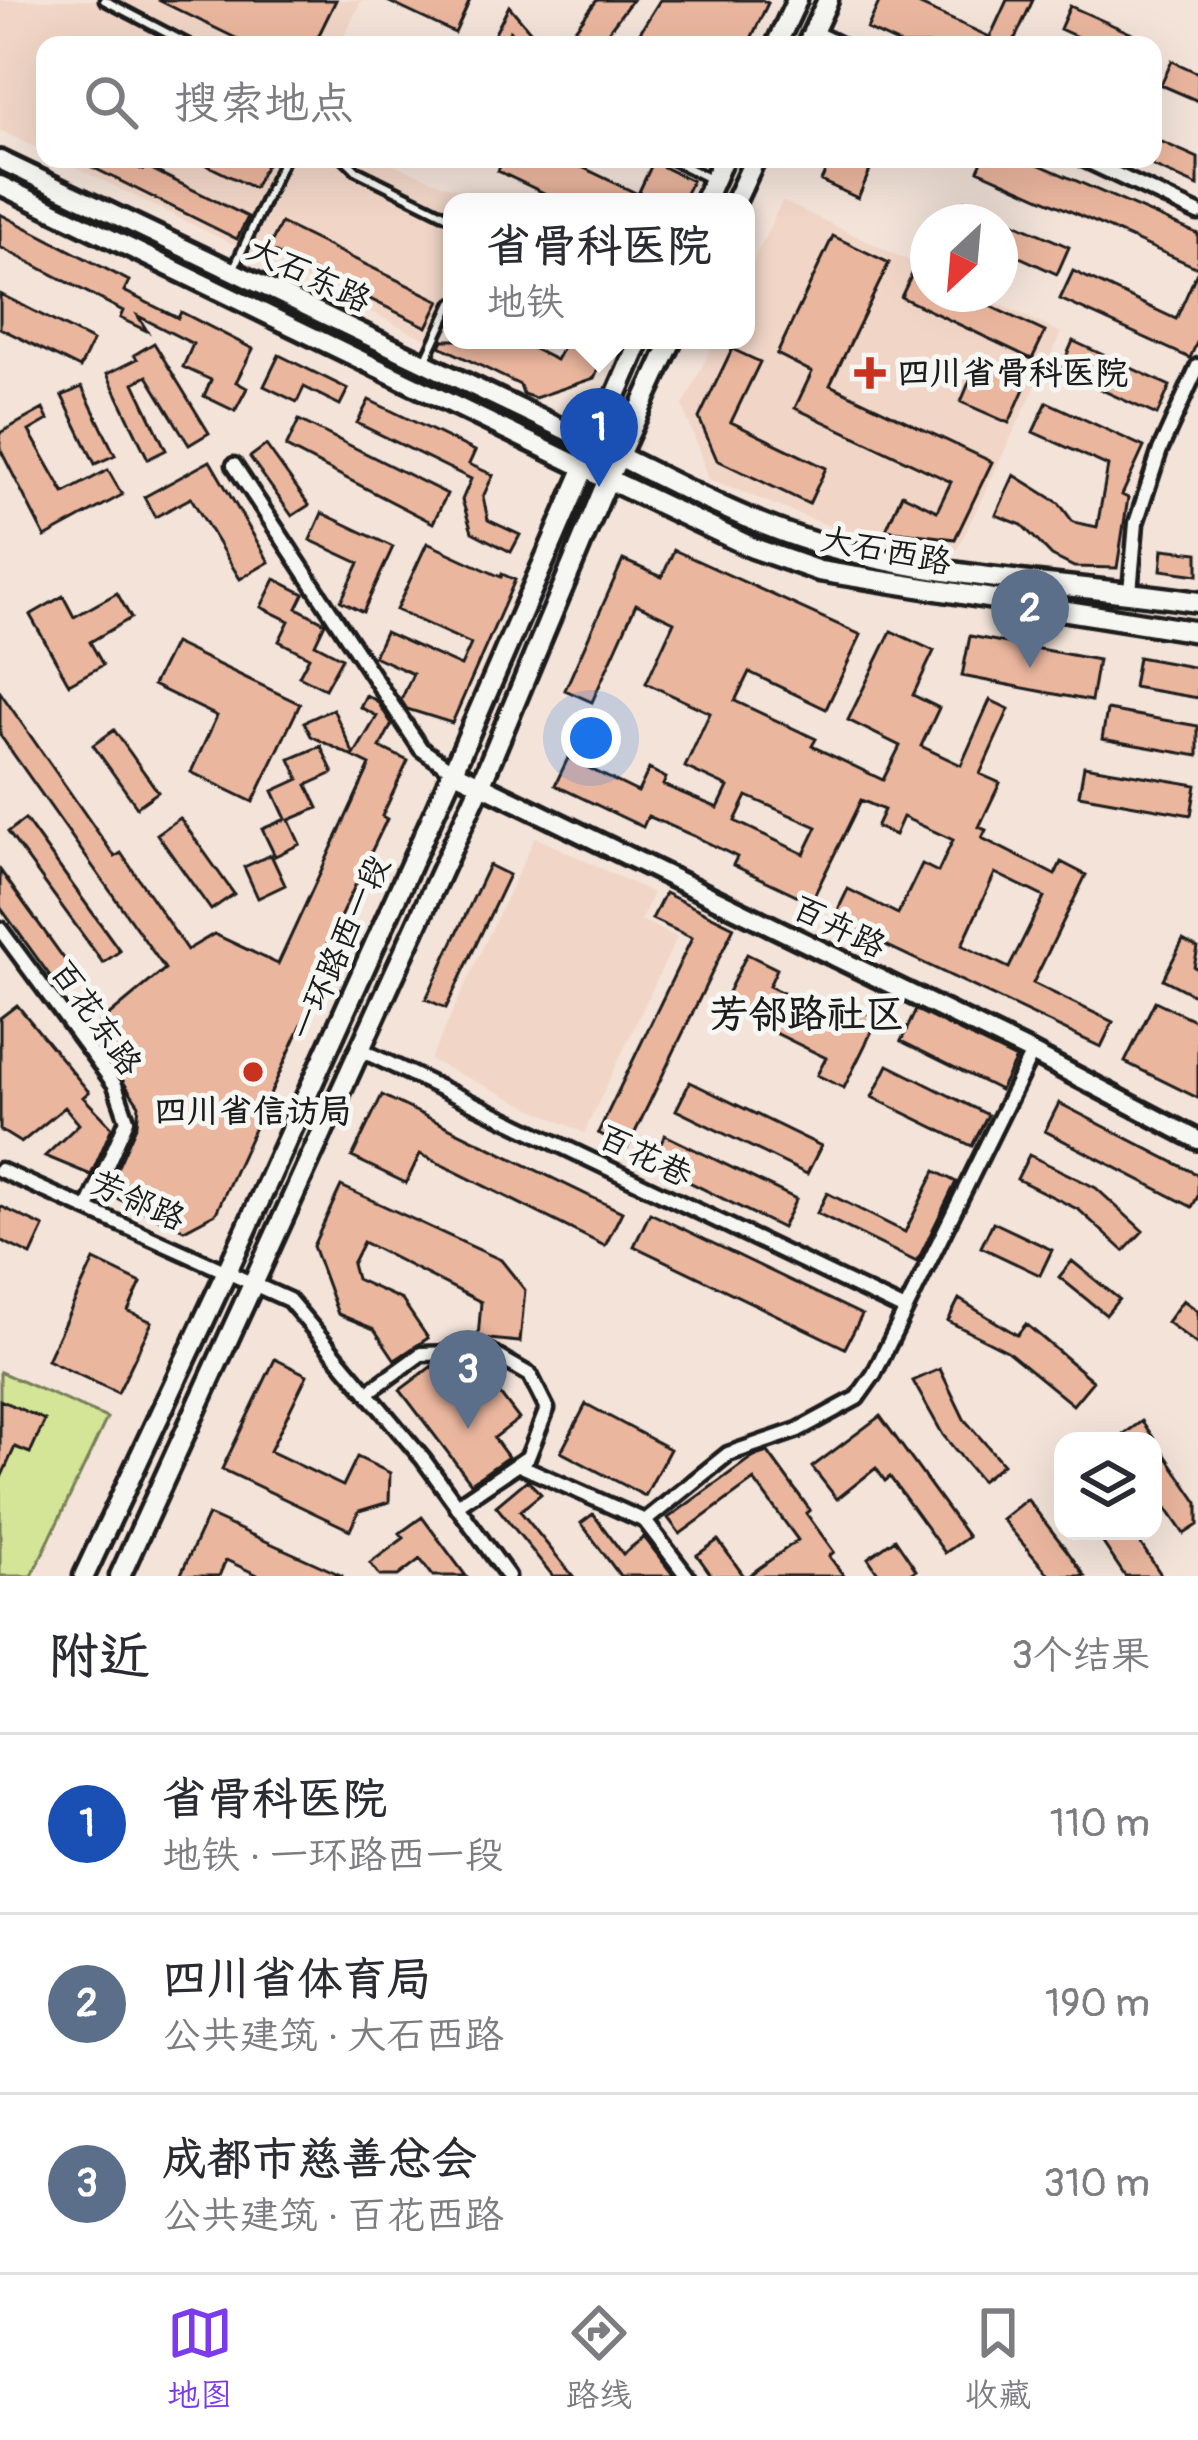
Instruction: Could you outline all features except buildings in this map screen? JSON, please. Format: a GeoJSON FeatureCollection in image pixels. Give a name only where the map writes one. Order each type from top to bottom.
{"type":"FeatureCollection","features":[{"type":"Feature","properties":{"kind":"main road"},"geometry":{"type":"LineString","coordinates":[[780,36],[797,0]]}},
{"type":"Feature","properties":{"kind":"main road"},"geometry":{"type":"LineString","coordinates":[[811,36],[828,0]]}},
{"type":"Feature","properties":{"kind":"main road","name":"大石东路"},"geometry":{"type":"LineString","coordinates":[[0,160],[592,443]]}},
{"type":"Feature","properties":{"kind":"main road"},"geometry":{"type":"LineString","coordinates":[[708,193],[719,168]]}},
{"type":"Feature","properties":{"kind":"main road","name":"大石东路"},"geometry":{"type":"LineString","coordinates":[[0,185],[582,467]]}},
{"type":"Feature","properties":{"kind":"main road","name":"一环路西一段"},"geometry":{"type":"LineString","coordinates":[[84,1576],[453,771],[636,349]]}},
{"type":"Feature","properties":{"kind":"main road","name":"一环路西一段"},"geometry":{"type":"LineString","coordinates":[[120,1576],[480,786],[608,479],[668,349]]}},
{"type":"Feature","properties":{"kind":"main road","name":"大石西路"},"geometry":{"type":"LineString","coordinates":[[592,443],[776,530],[847,551],[968,574],[1198,602]]}},
{"type":"Feature","properties":{"kind":"main road","name":"大石西路"},"geometry":{"type":"LineString","coordinates":[[582,467],[753,548],[819,571],[1198,632]]}},
{"type":"Feature","properties":{"kind":"main road","name":"百卉路"},"geometry":{"type":"LineString","coordinates":[[453,771],[1031,1053],[1198,1140]]}},
{"type":"Feature","properties":{"kind":"street"},"geometry":{"type":"LineString","coordinates":[[1102,168],[1198,213]]}},
{"type":"Feature","properties":{"kind":"street"},"geometry":{"type":"LineString","coordinates":[[1130,592],[1136,524],[1160,450],[1198,366]]}},
{"type":"Feature","properties":{"kind":"street"},"geometry":{"type":"LineString","coordinates":[[234,465],[421,748],[453,771]]}},
{"type":"Feature","properties":{"kind":"street","name":"百花东路"},"geometry":{"type":"LineString","coordinates":[[0,929],[115,1085],[127,1120],[88,1208]]}},
{"type":"Feature","properties":{"kind":"street","name":"百花巷"},"geometry":{"type":"LineString","coordinates":[[361,1050],[905,1310]]}},
{"type":"Feature","properties":{"kind":"street"},"geometry":{"type":"LineString","coordinates":[[644,1521],[728,1454],[797,1430],[857,1398],[874,1374],[1031,1053]]}},
{"type":"Feature","properties":{"kind":"street","name":"芳邻路"},"geometry":{"type":"LineString","coordinates":[[0,1170],[289,1300],[508,1576]]}},
{"type":"Feature","properties":{"kind":"street"},"geometry":{"type":"LineString","coordinates":[[368,1394],[421,1354],[490,1352],[530,1375],[547,1409],[528,1457],[456,1507]]}},
{"type":"Feature","properties":{"kind":"street"},"geometry":{"type":"LineString","coordinates":[[517,1464],[644,1521],[687,1576]]}},
{"type":"Feature","properties":{"kind":"lane"},"geometry":{"type":"LineString","coordinates":[[104,0],[173,36]]}},
{"type":"Feature","properties":{"kind":"lane"},"geometry":{"type":"LineString","coordinates":[[232,272],[280,168]]}},
{"type":"Feature","properties":{"kind":"lane"},"geometry":{"type":"LineString","coordinates":[[354,168],[443,214]]}},
{"type":"Feature","properties":{"kind":"lane"},"geometry":{"type":"LineString","coordinates":[[688,168],[714,181]]}},
{"type":"Feature","properties":{"kind":"lane"},"geometry":{"type":"LineString","coordinates":[[424,362],[443,322]]}},
{"type":"Feature","properties":{"kind":"shaded area"},"geometry":{"type":"Polygon","coordinates":[[[0,0],[374,0],[361,1],[344,36],[36,36],[36,148],[0,130],[0,0]]]}},
{"type":"Feature","properties":{"kind":"shaded area"},"geometry":{"type":"Polygon","coordinates":[[[77,168],[402,168],[465,193],[443,193],[440,346],[77,168]]]}},
{"type":"Feature","properties":{"kind":"shaded area","name":"四川省骨科医院"},"geometry":{"type":"Polygon","coordinates":[[[782,201],[910,261],[910,312],[1017,312],[1061,333],[957,550],[842,531],[709,479],[683,406],[711,349],[755,349],[755,257],[782,201]]]}},
{"type":"Feature","properties":{"kind":"shaded area"},"geometry":{"type":"Polygon","coordinates":[[[535,837],[653,893],[641,920],[677,937],[584,1133],[430,1060],[535,837]]]}},
{"type":"Feature","properties":{"kind":"green space"},"geometry":{"type":"Polygon","coordinates":[[[0,1372],[107,1418],[32,1576],[0,1576],[0,1372]]]}},
{"type":"Feature","properties":{"kind":"place","name":"四川省骨科医院"},"geometry":{"type":"Point","coordinates":[870,373]}},
{"type":"Feature","properties":{"kind":"place","name":"省骨科医院"},"geometry":{"type":"Point","coordinates":[599,487]}},
{"type":"Feature","properties":{"kind":"place","name":"四川省体育局"},"geometry":{"type":"Point","coordinates":[1030,668]}},
{"type":"Feature","properties":{"kind":"place","name":"四川省信访局"},"geometry":{"type":"Point","coordinates":[253,1072]}},
{"type":"Feature","properties":{"kind":"place","name":"成都市慈善总会"},"geometry":{"type":"Point","coordinates":[468,1429]}},
{"type":"Feature","properties":{"kind":"district","name":"芳邻路社区"},"geometry":{"type":"Point","coordinates":[807,1014]}}]}
